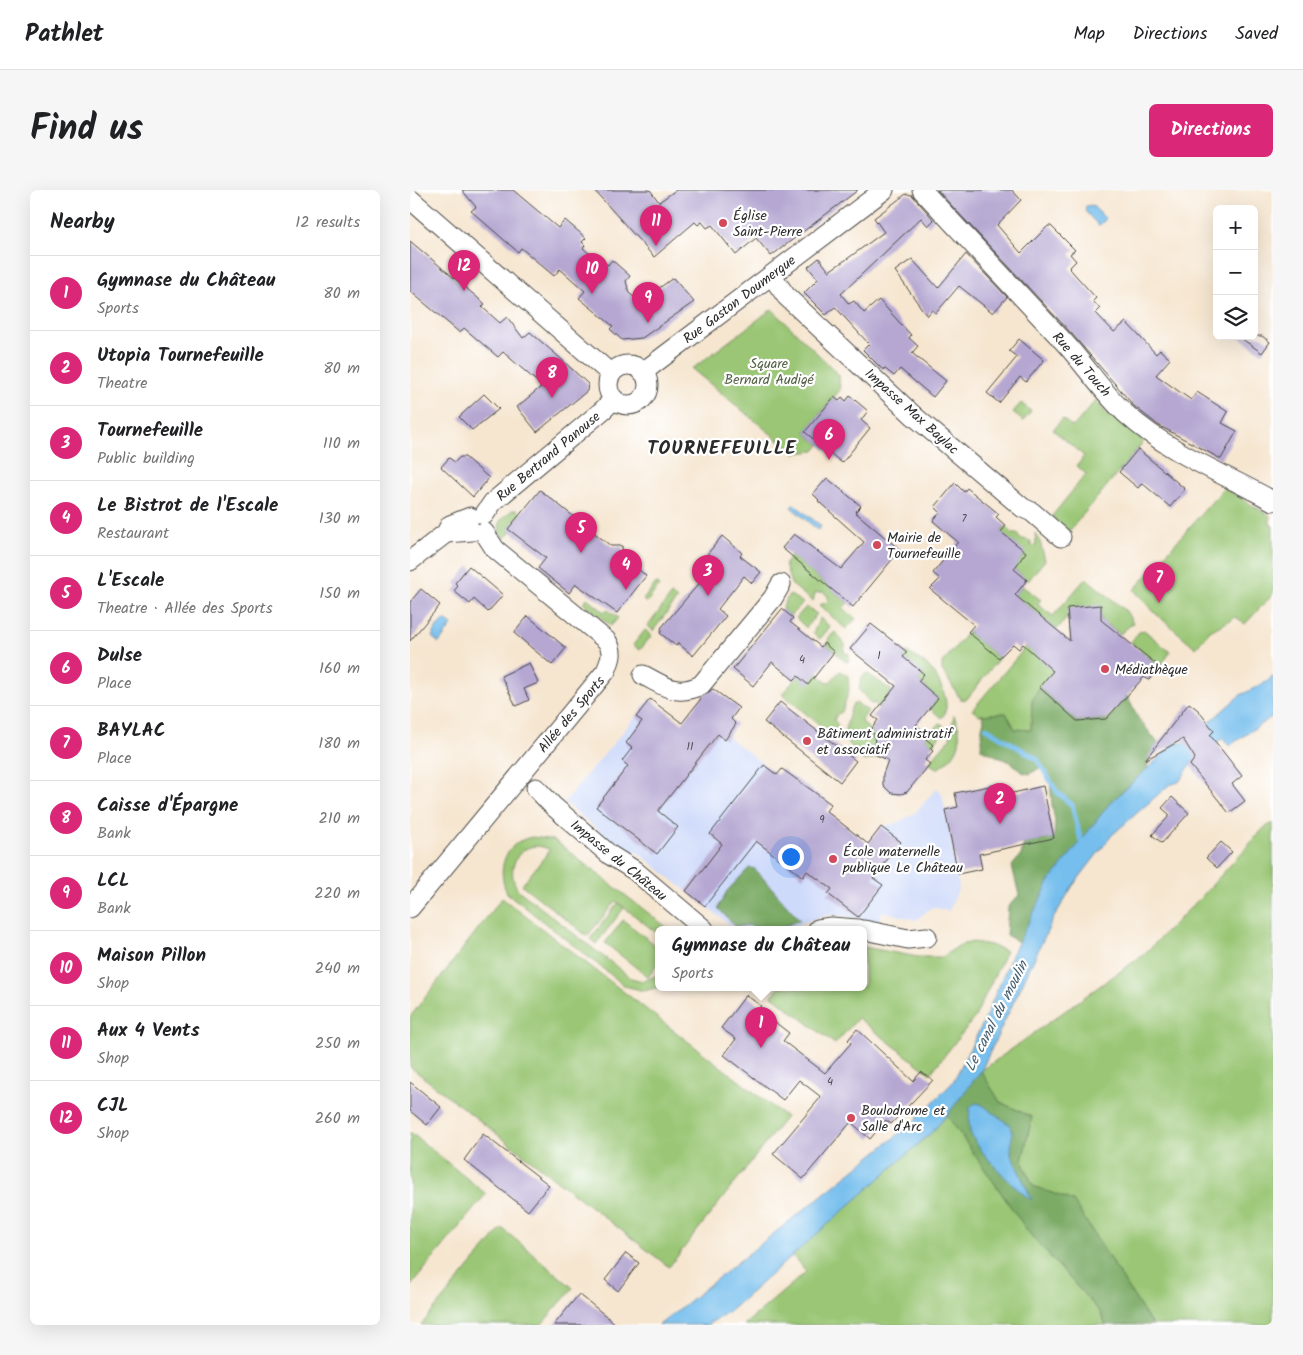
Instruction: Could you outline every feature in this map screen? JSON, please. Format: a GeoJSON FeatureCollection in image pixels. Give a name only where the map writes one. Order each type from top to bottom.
{"type":"FeatureCollection","features":[{"type":"Feature","properties":{"kind":"street","name":"Rue Gaston Doumergue"},"geometry":{"type":"LineString","coordinates":[[643,372],[884,190]]}},
{"type":"Feature","properties":{"kind":"street","name":"Rue du Touch"},"geometry":{"type":"LineString","coordinates":[[922,190],[1066,344],[1126,414],[1153,435],[1178,450],[1273,501]]}},
{"type":"Feature","properties":{"kind":"street"},"geometry":{"type":"LineString","coordinates":[[410,199],[611,374]]}},
{"type":"Feature","properties":{"kind":"street","name":"Impasse Max Baylac"},"geometry":{"type":"LineString","coordinates":[[772,276],[786,296],[914,416],[1023,508],[1032,512],[1061,537]]}},
{"type":"Feature","properties":{"kind":"street"},"geometry":{"type":"LineString","coordinates":[[626,365],[638,368],[643,372],[648,385],[642,399],[631,404],[614,399],[608,384],[611,374],[620,366],[626,365]]}},
{"type":"Feature","properties":{"kind":"street","name":"Rue Bertrand Panouse"},"geometry":{"type":"LineString","coordinates":[[478,524],[492,502],[614,399]]}},
{"type":"Feature","properties":{"kind":"street"},"geometry":{"type":"LineString","coordinates":[[410,561],[446,533],[478,524]]}},
{"type":"Feature","properties":{"kind":"street","name":"Allée des Sports"},"geometry":{"type":"LineString","coordinates":[[410,908],[606,671],[611,660],[612,650],[607,641],[495,549],[478,524]]}},
{"type":"Feature","properties":{"kind":"street"},"geometry":{"type":"LineString","coordinates":[[643,674],[673,690],[688,691],[701,684],[773,598],[781,584]]}},
{"type":"Feature","properties":{"kind":"street","name":"Impasse du Château"},"geometry":{"type":"LineString","coordinates":[[536,788],[553,806],[610,856],[634,870],[700,926]]}},
{"type":"Feature","properties":{"kind":"street"},"geometry":{"type":"LineString","coordinates":[[867,931],[908,939],[927,937]]}},
{"type":"Feature","properties":{"kind":"shaded area"},"geometry":{"type":"Polygon","coordinates":[[[711,687],[739,708],[731,719],[736,724],[728,737],[868,844],[881,827],[897,823],[916,812],[937,788],[942,793],[959,887],[949,911],[932,907],[916,920],[882,911],[879,923],[845,916],[825,915],[794,926],[731,926],[637,852],[628,855],[564,802],[650,700],[689,730],[693,710],[711,687]]]}},
{"type":"Feature","properties":{"kind":"green space","name":"Square Bernard Audigé"},"geometry":{"type":"Polygon","coordinates":[[[772,309],[839,375],[840,390],[805,432],[820,445],[815,451],[794,453],[692,369],[772,309]]]}},
{"type":"Feature","properties":{"kind":"green space"},"geometry":{"type":"Polygon","coordinates":[[[1096,400],[1105,412],[1144,441],[1067,534],[1052,516],[1086,474],[1077,466],[1084,456],[1053,430],[1062,419],[1073,427],[1096,400]]]}},
{"type":"Feature","properties":{"kind":"green space"},"geometry":{"type":"Polygon","coordinates":[[[1021,403],[1031,411],[1023,421],[1013,412],[1021,403]]]}},
{"type":"Feature","properties":{"kind":"green space"},"geometry":{"type":"Polygon","coordinates":[[[1224,488],[1270,516],[1270,524],[1273,526],[1273,594],[1245,624],[1236,617],[1210,631],[1196,648],[1155,613],[1134,590],[1224,488]]]}},
{"type":"Feature","properties":{"kind":"green space"},"geometry":{"type":"Polygon","coordinates":[[[512,510],[517,510],[521,514],[509,528],[511,531],[504,539],[499,531],[500,521],[512,510]]]}},
{"type":"Feature","properties":{"kind":"green space"},"geometry":{"type":"Polygon","coordinates":[[[1006,526],[1012,534],[1018,534],[1019,538],[1031,541],[1031,546],[1036,545],[1035,533],[1040,542],[1045,560],[1028,581],[1010,565],[1018,563],[1024,555],[1007,537],[1000,534],[1006,526]]]}},
{"type":"Feature","properties":{"kind":"green space"},"geometry":{"type":"Polygon","coordinates":[[[791,555],[848,603],[843,608],[856,619],[846,629],[819,605],[828,602],[828,596],[823,592],[815,593],[813,602],[791,584],[785,564],[791,555]]]}},
{"type":"Feature","properties":{"kind":"green space"},"geometry":{"type":"Polygon","coordinates":[[[1086,578],[1126,611],[1133,623],[1120,634],[1101,620],[1102,617],[1068,620],[1067,618],[1035,654],[1053,671],[1032,701],[1031,730],[1015,729],[1006,713],[979,715],[972,710],[1047,622],[1015,595],[1022,586],[1041,600],[1037,604],[1053,616],[1086,578]]]}},
{"type":"Feature","properties":{"kind":"green space"},"geometry":{"type":"Polygon","coordinates":[[[656,583],[659,586],[646,603],[643,600],[656,583]]]}},
{"type":"Feature","properties":{"kind":"green space"},"geometry":{"type":"Polygon","coordinates":[[[789,594],[803,603],[790,616],[782,609],[789,594]]]}},
{"type":"Feature","properties":{"kind":"green space"},"geometry":{"type":"Polygon","coordinates":[[[671,595],[677,599],[653,631],[648,626],[671,595]]]}},
{"type":"Feature","properties":{"kind":"green space"},"geometry":{"type":"Polygon","coordinates":[[[587,598],[604,612],[607,609],[618,618],[611,626],[583,603],[587,598]]]}},
{"type":"Feature","properties":{"kind":"green space"},"geometry":{"type":"Polygon","coordinates":[[[806,607],[817,614],[806,628],[796,618],[806,607]]]}},
{"type":"Feature","properties":{"kind":"green space"},"geometry":{"type":"Polygon","coordinates":[[[820,618],[830,627],[820,639],[813,633],[820,618]]]}},
{"type":"Feature","properties":{"kind":"green space"},"geometry":{"type":"Polygon","coordinates":[[[645,630],[652,635],[640,650],[633,645],[645,630]]]}},
{"type":"Feature","properties":{"kind":"green space"},"geometry":{"type":"Polygon","coordinates":[[[1144,630],[1170,652],[1160,667],[1131,642],[1139,632],[1144,630]]]}},
{"type":"Feature","properties":{"kind":"green space"},"geometry":{"type":"Polygon","coordinates":[[[835,632],[845,644],[844,654],[849,653],[849,661],[846,662],[827,645],[829,637],[835,632]]]}},
{"type":"Feature","properties":{"kind":"green space"},"geometry":{"type":"Polygon","coordinates":[[[968,632],[999,658],[967,699],[961,700],[942,670],[942,663],[968,632]]]}},
{"type":"Feature","properties":{"kind":"green space"},"geometry":{"type":"Polygon","coordinates":[[[907,652],[928,666],[934,672],[941,685],[946,708],[945,714],[941,718],[930,708],[938,698],[918,681],[923,674],[903,657],[907,652]]]}},
{"type":"Feature","properties":{"kind":"green space"},"geometry":{"type":"Polygon","coordinates":[[[840,671],[848,676],[849,690],[842,712],[837,714],[834,720],[838,725],[832,735],[782,694],[798,676],[808,684],[817,673],[826,682],[830,682],[840,671]]]}},
{"type":"Feature","properties":{"kind":"green space"},"geometry":{"type":"Polygon","coordinates":[[[867,673],[892,691],[878,708],[874,702],[872,705],[859,690],[861,678],[867,673]]]}},
{"type":"Feature","properties":{"kind":"green space"},"geometry":{"type":"Polygon","coordinates":[[[1039,687],[1075,721],[1108,719],[1127,696],[1138,718],[1158,743],[1149,759],[1145,777],[1026,946],[1006,935],[1008,907],[1019,895],[1012,866],[1021,855],[1024,844],[1054,838],[1055,821],[1050,781],[1041,767],[1030,774],[1022,772],[1012,763],[981,749],[984,721],[982,715],[1006,713],[1015,729],[1031,730],[1032,701],[1039,687]]]}},
{"type":"Feature","properties":{"kind":"green space"},"geometry":{"type":"Polygon","coordinates":[[[856,703],[868,711],[861,721],[879,739],[876,754],[879,758],[864,761],[843,737],[852,705],[856,703]]]}},
{"type":"Feature","properties":{"kind":"green space"},"geometry":{"type":"Polygon","coordinates":[[[954,715],[960,740],[951,758],[937,769],[929,763],[950,738],[954,715]]]}},
{"type":"Feature","properties":{"kind":"green space"},"geometry":{"type":"Polygon","coordinates":[[[939,723],[943,725],[944,730],[933,745],[925,738],[939,723]]]}},
{"type":"Feature","properties":{"kind":"green space"},"geometry":{"type":"Polygon","coordinates":[[[1273,823],[1273,1325],[1152,1325],[1073,1201],[1033,1186],[1022,1161],[1032,1117],[1000,1102],[981,1071],[1143,955],[1203,895],[1264,828],[1273,823]]]}},
{"type":"Feature","properties":{"kind":"green space"},"geometry":{"type":"Polygon","coordinates":[[[532,837],[554,840],[665,926],[655,926],[655,932],[616,901],[587,936],[522,885],[550,850],[541,846],[532,847],[518,855],[514,863],[514,881],[518,890],[631,978],[643,981],[655,976],[655,988],[644,991],[625,986],[507,893],[502,875],[505,858],[509,851],[522,840],[532,837]]]}},
{"type":"Feature","properties":{"kind":"green space"},"geometry":{"type":"Polygon","coordinates":[[[749,868],[755,869],[800,920],[785,926],[735,926],[718,908],[727,891],[749,868]]]}},
{"type":"Feature","properties":{"kind":"green space"},"geometry":{"type":"Polygon","coordinates":[[[502,898],[786,1117],[669,1267],[410,1067],[410,1017],[502,898]]]}},
{"type":"Feature","properties":{"kind":"green space"},"geometry":{"type":"Polygon","coordinates":[[[618,903],[624,908],[596,944],[590,939],[618,903]]]}},
{"type":"Feature","properties":{"kind":"green space"},"geometry":{"type":"Polygon","coordinates":[[[623,920],[655,945],[655,968],[648,977],[605,943],[623,920]]]}},
{"type":"Feature","properties":{"kind":"green space"},"geometry":{"type":"Polygon","coordinates":[[[973,942],[991,945],[1006,951],[975,1017],[930,1074],[858,1018],[835,1044],[772,996],[776,991],[867,991],[867,948],[918,957],[942,957],[960,945],[973,942]]]}},
{"type":"Feature","properties":{"kind":"green space"},"geometry":{"type":"Polygon","coordinates":[[[981,1071],[1000,1102],[1032,1117],[1022,1161],[1033,1186],[1073,1201],[1152,1325],[1106,1325],[1100,1312],[1029,1233],[947,1115],[981,1071]]]}},
{"type":"Feature","properties":{"kind":"green space"},"geometry":{"type":"Polygon","coordinates":[[[947,1115],[1029,1233],[1100,1312],[1106,1325],[744,1325],[806,1272],[792,1255],[932,1132],[947,1115]]]}},
{"type":"Feature","properties":{"kind":"green space"},"geometry":{"type":"Polygon","coordinates":[[[410,1132],[486,1194],[410,1287],[410,1132]]]}},
{"type":"Feature","properties":{"kind":"green space"},"geometry":{"type":"Polygon","coordinates":[[[502,1228],[573,1288],[541,1325],[421,1325],[502,1228]]]}},
{"type":"Feature","properties":{"kind":"water"},"geometry":{"type":"Polygon","coordinates":[[[1092,205],[1106,219],[1099,226],[1085,211],[1086,206],[1092,205]]]}},
{"type":"Feature","properties":{"kind":"water"},"geometry":{"type":"Polygon","coordinates":[[[794,504],[821,526],[818,530],[791,507],[794,504]]]}},
{"type":"Feature","properties":{"kind":"water"},"geometry":{"type":"Polygon","coordinates":[[[445,620],[452,625],[439,643],[432,637],[437,627],[445,620]]]}},
{"type":"Feature","properties":{"kind":"water","name":"Le canal du moulin"},"geometry":{"type":"Polygon","coordinates":[[[1273,675],[1273,716],[1229,746],[1223,738],[1195,758],[1179,782],[1169,785],[1112,835],[1072,887],[1053,919],[981,1071],[932,1132],[731,1310],[707,1325],[659,1325],[910,1125],[953,1082],[983,1023],[1012,955],[1049,882],[1110,803],[1175,743],[1186,743],[1239,696],[1268,681],[1273,675]]]}},
{"type":"Feature","properties":{"kind":"water"},"geometry":{"type":"Polygon","coordinates":[[[975,1103],[981,1104],[1010,1125],[1012,1130],[1011,1154],[1032,1200],[1025,1196],[987,1158],[973,1138],[969,1128],[969,1120],[970,1108],[975,1103]]]}},
{"type":"Feature","properties":{"kind":"building"},"geometry":{"type":"Polygon","coordinates":[[[462,190],[513,190],[558,228],[565,220],[586,238],[582,242],[585,245],[583,248],[603,265],[605,263],[608,265],[612,260],[630,276],[626,281],[629,293],[640,302],[673,278],[694,302],[642,338],[622,340],[610,329],[613,326],[579,298],[585,291],[560,269],[554,276],[521,248],[518,252],[471,211],[476,207],[462,190]]]}},
{"type":"Feature","properties":{"kind":"building"},"geometry":{"type":"Polygon","coordinates":[[[594,190],[650,190],[659,202],[676,190],[858,190],[771,256],[756,238],[736,255],[712,225],[707,228],[702,222],[698,225],[695,222],[654,257],[594,190]]]}},
{"type":"Feature","properties":{"kind":"building"},"geometry":{"type":"Polygon","coordinates":[[[937,190],[1012,190],[1021,200],[997,225],[1021,253],[1048,226],[1051,226],[1075,250],[1070,254],[1076,261],[1069,268],[1096,298],[1093,301],[1100,309],[1096,313],[1114,332],[1126,322],[1156,354],[1160,350],[1170,359],[1156,375],[1191,400],[1197,392],[1228,412],[1222,423],[1237,431],[1221,459],[1158,425],[1134,406],[1072,334],[937,190]]]}},
{"type":"Feature","properties":{"kind":"building"},"geometry":{"type":"Polygon","coordinates":[[[906,194],[912,195],[934,220],[928,226],[921,218],[841,294],[849,304],[854,301],[864,313],[879,300],[911,335],[909,338],[918,346],[912,353],[946,381],[933,397],[900,369],[894,376],[884,368],[883,370],[863,350],[869,344],[835,307],[826,315],[804,293],[818,279],[808,267],[819,258],[829,271],[884,232],[874,218],[906,194]]]}},
{"type":"Feature","properties":{"kind":"building"},"geometry":{"type":"Polygon","coordinates":[[[410,241],[485,304],[482,307],[500,323],[507,317],[523,338],[530,332],[588,384],[587,391],[537,432],[517,407],[542,386],[503,352],[498,357],[464,328],[460,333],[410,291],[410,241]]]}},
{"type":"Feature","properties":{"kind":"building"},"geometry":{"type":"Polygon","coordinates":[[[966,254],[1007,297],[993,313],[959,286],[936,313],[932,310],[927,316],[895,271],[912,259],[938,288],[966,254]]]}},
{"type":"Feature","properties":{"kind":"building"},"geometry":{"type":"Polygon","coordinates":[[[1258,336],[1262,336],[1270,342],[1262,353],[1244,340],[1258,340],[1258,336]]]}},
{"type":"Feature","properties":{"kind":"building"},"geometry":{"type":"Polygon","coordinates":[[[1019,339],[1044,360],[1026,382],[1020,377],[999,403],[987,393],[1017,357],[1009,351],[1019,339]]]}},
{"type":"Feature","properties":{"kind":"building"},"geometry":{"type":"Polygon","coordinates":[[[484,394],[499,409],[472,430],[459,417],[484,394]]]}},
{"type":"Feature","properties":{"kind":"building"},"geometry":{"type":"Polygon","coordinates":[[[850,396],[868,411],[861,420],[870,428],[842,463],[805,432],[834,397],[839,401],[842,397],[846,401],[850,396]]]}},
{"type":"Feature","properties":{"kind":"building"},"geometry":{"type":"Polygon","coordinates":[[[1138,449],[1185,489],[1170,507],[1142,483],[1138,488],[1119,472],[1138,449]]]}},
{"type":"Feature","properties":{"kind":"building"},"geometry":{"type":"Polygon","coordinates":[[[460,457],[465,457],[489,478],[473,497],[441,467],[449,458],[455,462],[460,457]]]}},
{"type":"Feature","properties":{"kind":"building","name":"Mairie de Tournefeuille"},"geometry":{"type":"Polygon","coordinates":[[[827,478],[861,506],[855,512],[900,550],[853,607],[782,548],[794,534],[841,569],[864,542],[818,501],[813,494],[827,478]]]}},
{"type":"Feature","properties":{"kind":"building"},"geometry":{"type":"Polygon","coordinates":[[[955,483],[964,492],[967,488],[999,514],[996,517],[1006,526],[1001,532],[1026,552],[1014,569],[1027,580],[1015,595],[1070,641],[1067,608],[1101,605],[1101,620],[1160,667],[1149,680],[1144,677],[1106,719],[1077,721],[1039,687],[1053,671],[1023,644],[1019,649],[1013,644],[999,658],[968,632],[974,625],[930,589],[940,579],[933,573],[958,542],[933,521],[940,512],[935,507],[955,483]]]}},
{"type":"Feature","properties":{"kind":"building"},"geometry":{"type":"Polygon","coordinates":[[[540,490],[611,546],[622,546],[623,556],[646,576],[617,613],[576,584],[569,593],[538,568],[546,558],[508,529],[540,490]]]}},
{"type":"Feature","properties":{"kind":"building"},"geometry":{"type":"Polygon","coordinates":[[[722,536],[742,553],[740,556],[761,572],[752,583],[744,576],[718,609],[726,616],[693,656],[678,643],[676,646],[660,633],[661,628],[702,580],[695,574],[708,559],[705,557],[722,536]]]}},
{"type":"Feature","properties":{"kind":"building"},"geometry":{"type":"Polygon","coordinates":[[[469,566],[503,595],[488,612],[474,599],[470,604],[454,591],[458,586],[455,583],[469,566]]]}},
{"type":"Feature","properties":{"kind":"building"},"geometry":{"type":"Polygon","coordinates":[[[421,589],[440,605],[410,641],[410,602],[421,589]]]}},
{"type":"Feature","properties":{"kind":"building"},"geometry":{"type":"Polygon","coordinates":[[[782,609],[793,618],[790,622],[821,647],[824,643],[834,652],[808,685],[798,676],[794,680],[772,662],[753,686],[733,669],[782,609]]]}},
{"type":"Feature","properties":{"kind":"building"},"geometry":{"type":"Polygon","coordinates":[[[528,616],[566,648],[552,665],[514,633],[528,616]]]}},
{"type":"Feature","properties":{"kind":"building"},"geometry":{"type":"Polygon","coordinates":[[[871,624],[907,652],[903,657],[924,674],[918,681],[938,698],[916,725],[928,734],[925,738],[933,745],[930,748],[933,751],[925,760],[930,764],[907,792],[901,794],[891,793],[883,785],[883,774],[888,760],[876,755],[874,734],[870,731],[878,720],[872,716],[896,686],[850,649],[871,624]]]}},
{"type":"Feature","properties":{"kind":"building"},"geometry":{"type":"Polygon","coordinates":[[[529,663],[538,683],[524,689],[529,700],[516,706],[501,676],[529,663]]]}},
{"type":"Feature","properties":{"kind":"building"},"geometry":{"type":"Polygon","coordinates":[[[713,689],[739,708],[731,719],[736,724],[725,740],[718,734],[658,811],[678,827],[657,854],[596,807],[628,766],[622,761],[632,748],[626,743],[642,721],[636,717],[650,699],[682,723],[703,696],[713,689]]]}},
{"type":"Feature","properties":{"kind":"building"},"geometry":{"type":"Polygon","coordinates":[[[780,702],[856,761],[840,782],[764,722],[780,702]]]}},
{"type":"Feature","properties":{"kind":"building"},"geometry":{"type":"Polygon","coordinates":[[[1189,703],[1198,710],[1214,731],[1210,735],[1242,776],[1232,784],[1245,801],[1229,813],[1190,765],[1195,758],[1183,739],[1145,760],[1189,703]]]}},
{"type":"Feature","properties":{"kind":"building"},"geometry":{"type":"Polygon","coordinates":[[[764,765],[777,775],[782,769],[831,804],[826,811],[868,844],[881,827],[901,842],[873,878],[883,885],[858,917],[828,894],[832,889],[807,871],[803,877],[756,841],[705,906],[686,891],[722,844],[710,834],[764,765]]]}},
{"type":"Feature","properties":{"kind":"building"},"geometry":{"type":"Polygon","coordinates":[[[994,785],[996,797],[1043,786],[1054,838],[979,854],[982,869],[958,874],[945,810],[958,807],[955,793],[994,785]]]}},
{"type":"Feature","properties":{"kind":"building"},"geometry":{"type":"Polygon","coordinates":[[[1172,797],[1189,813],[1162,843],[1152,835],[1170,815],[1162,808],[1172,797]]]}},
{"type":"Feature","properties":{"kind":"building"},"geometry":{"type":"Polygon","coordinates":[[[1221,842],[1232,852],[1217,868],[1206,858],[1221,842]]]}},
{"type":"Feature","properties":{"kind":"building"},"geometry":{"type":"Polygon","coordinates":[[[746,995],[761,1006],[758,1009],[789,1033],[783,1041],[825,1073],[851,1043],[848,1040],[857,1029],[913,1081],[921,1072],[933,1080],[891,1124],[886,1120],[870,1139],[851,1122],[803,1179],[773,1154],[821,1097],[799,1080],[783,1100],[724,1055],[736,1039],[721,1028],[746,995]]]}},
{"type":"Feature","properties":{"kind":"building"},"geometry":{"type":"Polygon","coordinates":[[[410,1082],[441,1107],[427,1125],[410,1111],[410,1082]]]}},
{"type":"Feature","properties":{"kind":"building"},"geometry":{"type":"Polygon","coordinates":[[[483,1134],[549,1185],[528,1211],[464,1160],[483,1134]]]}},
{"type":"Feature","properties":{"kind":"building"},"geometry":{"type":"Polygon","coordinates":[[[626,1253],[639,1263],[618,1291],[605,1280],[626,1253]]]}},
{"type":"Feature","properties":{"kind":"building"},"geometry":{"type":"Polygon","coordinates":[[[579,1294],[617,1325],[554,1325],[579,1294]]]}},
{"type":"Feature","properties":{"kind":"waterway"},"geometry":{"type":"LineString","coordinates":[[986,728],[1037,759],[1057,792],[1072,805],[1082,845]]}},
{"type":"Feature","properties":{"kind":"place","name":"Église Saint-Pierre"},"geometry":{"type":"Point","coordinates":[723,223]}},
{"type":"Feature","properties":{"kind":"place","name":"Aux 4 Vents"},"geometry":{"type":"Point","coordinates":[656,246]}},
{"type":"Feature","properties":{"kind":"place","name":"CJL"},"geometry":{"type":"Point","coordinates":[464,291]}},
{"type":"Feature","properties":{"kind":"place","name":"Maison Pillon"},"geometry":{"type":"Point","coordinates":[592,294]}},
{"type":"Feature","properties":{"kind":"place","name":"LCL"},"geometry":{"type":"Point","coordinates":[648,323]}},
{"type":"Feature","properties":{"kind":"place","name":"Caisse d'Épargne"},"geometry":{"type":"Point","coordinates":[552,398]}},
{"type":"Feature","properties":{"kind":"place","name":"Dulse"},"geometry":{"type":"Point","coordinates":[829,460]}},
{"type":"Feature","properties":{"kind":"place","name":"Mairie de Tournefeuille"},"geometry":{"type":"Point","coordinates":[877,545]}},
{"type":"Feature","properties":{"kind":"place","name":"L'Escale"},"geometry":{"type":"Point","coordinates":[581,553]}},
{"type":"Feature","properties":{"kind":"place","name":"Le Bistrot de l'Escale"},"geometry":{"type":"Point","coordinates":[626,590]}},
{"type":"Feature","properties":{"kind":"place","name":"Tournefeuille"},"geometry":{"type":"Point","coordinates":[708,596]}},
{"type":"Feature","properties":{"kind":"place","name":"BAYLAC"},"geometry":{"type":"Point","coordinates":[1159,603]}},
{"type":"Feature","properties":{"kind":"place","name":"Médiathèque"},"geometry":{"type":"Point","coordinates":[1105,669]}},
{"type":"Feature","properties":{"kind":"place","name":"Bâtiment administratif et associatif"},"geometry":{"type":"Point","coordinates":[807,741]}},
{"type":"Feature","properties":{"kind":"place","name":"Utopia Tournefeuille"},"geometry":{"type":"Point","coordinates":[1000,824]}},
{"type":"Feature","properties":{"kind":"place","name":"École maternelle publique Le Château"},"geometry":{"type":"Point","coordinates":[833,859]}},
{"type":"Feature","properties":{"kind":"place","name":"Gymnase du Château"},"geometry":{"type":"Point","coordinates":[761,1048]}},
{"type":"Feature","properties":{"kind":"place","name":"Boulodrome et Salle d'Arc"},"geometry":{"type":"Point","coordinates":[851,1118]}},
{"type":"Feature","properties":{"kind":"district","name":"TOURNEFEUILLE"},"geometry":{"type":"Point","coordinates":[722,447]}}]}
